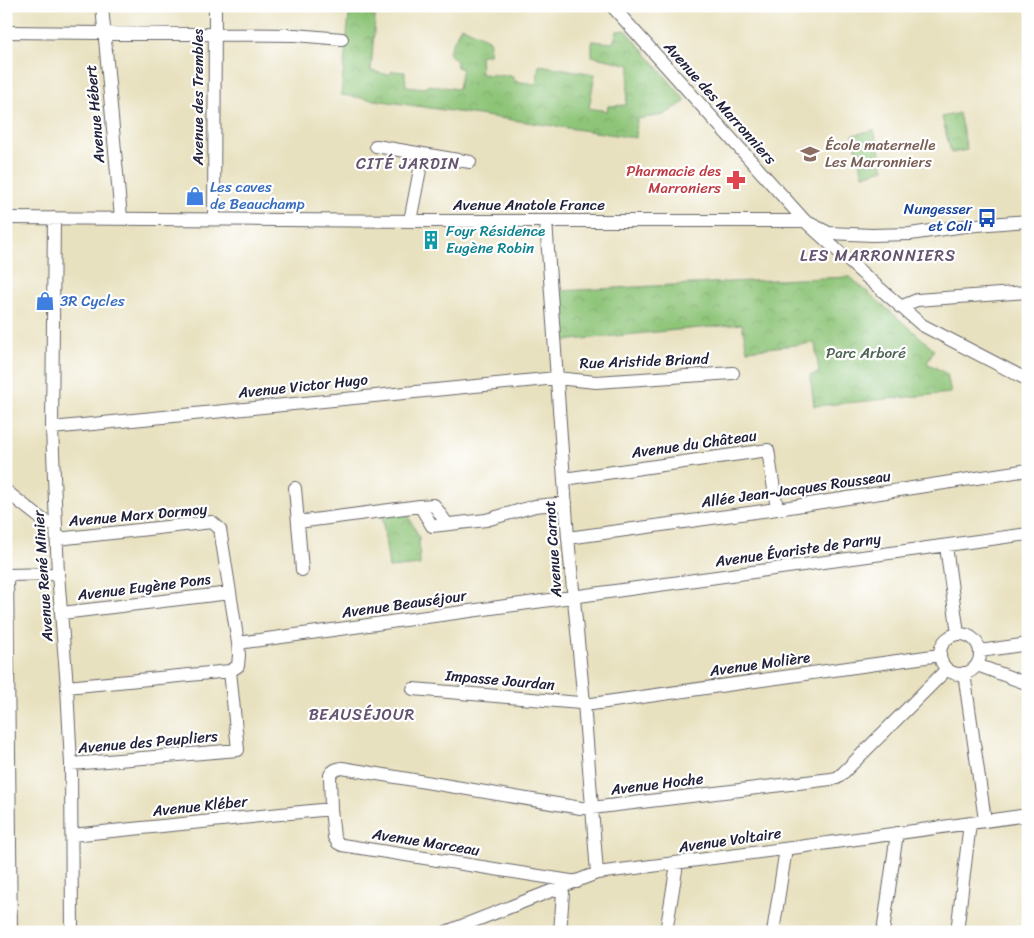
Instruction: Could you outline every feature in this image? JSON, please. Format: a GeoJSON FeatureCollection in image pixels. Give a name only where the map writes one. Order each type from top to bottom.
{"type":"FeatureCollection","features":[{"type":"Feature","properties":{"kind":"street","name":"Avenue Hébert"},"geometry":{"type":"LineString","coordinates":[[102,6],[121,218]]}},
{"type":"Feature","properties":{"kind":"street","name":"Avenue des Trembles"},"geometry":{"type":"LineString","coordinates":[[214,219],[215,6]]}},
{"type":"Feature","properties":{"kind":"street","name":"Avenue des Marronniers"},"geometry":{"type":"LineString","coordinates":[[612,6],[805,221]]}},
{"type":"Feature","properties":{"kind":"street"},"geometry":{"type":"LineString","coordinates":[[6,32],[295,35],[342,39]]}},
{"type":"Feature","properties":{"kind":"street"},"geometry":{"type":"LineString","coordinates":[[376,146],[470,162]]}},
{"type":"Feature","properties":{"kind":"street"},"geometry":{"type":"LineString","coordinates":[[410,221],[423,154]]}},
{"type":"Feature","properties":{"kind":"street","name":"Avenue Anatole France"},"geometry":{"type":"LineString","coordinates":[[6,218],[805,221]]}},
{"type":"Feature","properties":{"kind":"street","name":"Avenue René Minier"},"geometry":{"type":"LineString","coordinates":[[54,218],[52,428],[58,574],[68,687],[71,764],[72,932]]}},
{"type":"Feature","properties":{"kind":"street","name":"Avenue Carnot"},"geometry":{"type":"LineString","coordinates":[[546,221],[568,538],[584,703],[597,873]]}},
{"type":"Feature","properties":{"kind":"street"},"geometry":{"type":"LineString","coordinates":[[805,221],[829,233],[872,235],[910,234],[965,226],[1028,221]]}},
{"type":"Feature","properties":{"kind":"street"},"geometry":{"type":"LineString","coordinates":[[805,221],[922,325],[1028,380]]}},
{"type":"Feature","properties":{"kind":"street"},"geometry":{"type":"LineString","coordinates":[[900,307],[917,300],[1028,292]]}},
{"type":"Feature","properties":{"kind":"street","name":"Rue Aristide Briand"},"geometry":{"type":"LineString","coordinates":[[556,378],[596,382],[733,373]]}},
{"type":"Feature","properties":{"kind":"street","name":"Avenue Victor Hugo"},"geometry":{"type":"LineString","coordinates":[[52,428],[556,378]]}},
{"type":"Feature","properties":{"kind":"street","name":"Avenue du Château"},"geometry":{"type":"LineString","coordinates":[[564,479],[768,450],[777,510]]}},
{"type":"Feature","properties":{"kind":"street","name":"Allée Jean-Jacques Rousseau"},"geometry":{"type":"LineString","coordinates":[[568,538],[777,510],[1028,470]]}},
{"type":"Feature","properties":{"kind":"street"},"geometry":{"type":"LineString","coordinates":[[295,488],[302,570]]}},
{"type":"Feature","properties":{"kind":"street"},"geometry":{"type":"LineString","coordinates":[[6,491],[44,521],[56,525]]}},
{"type":"Feature","properties":{"kind":"street"},"geometry":{"type":"LineString","coordinates":[[298,522],[420,506],[432,526],[486,520],[535,506],[566,503]]}},
{"type":"Feature","properties":{"kind":"street","name":"Avenue Marx Dormoy"},"geometry":{"type":"LineString","coordinates":[[57,539],[212,522],[220,529],[230,593]]}},
{"type":"Feature","properties":{"kind":"street","name":"Avenue Évariste de Parny"},"geometry":{"type":"LineString","coordinates":[[573,597],[1028,534]]}},
{"type":"Feature","properties":{"kind":"street"},"geometry":{"type":"LineString","coordinates":[[946,546],[958,634]]}},
{"type":"Feature","properties":{"kind":"street"},"geometry":{"type":"LineString","coordinates":[[11,932],[6,575],[58,574]]}},
{"type":"Feature","properties":{"kind":"street"},"geometry":{"type":"LineString","coordinates":[[68,687],[230,671],[238,666],[239,655],[230,593]]}},
{"type":"Feature","properties":{"kind":"street","name":"Avenue Eugène Pons"},"geometry":{"type":"LineString","coordinates":[[62,613],[230,593]]}},
{"type":"Feature","properties":{"kind":"street","name":"Avenue Beauséjour"},"geometry":{"type":"LineString","coordinates":[[238,643],[573,597]]}},
{"type":"Feature","properties":{"kind":"street"},"geometry":{"type":"LineString","coordinates":[[958,634],[970,636],[975,640],[980,651],[977,665],[969,672],[958,674],[947,669],[940,655],[943,644],[947,639],[952,635],[958,634]]}},
{"type":"Feature","properties":{"kind":"street"},"geometry":{"type":"LineString","coordinates":[[980,651],[1028,644]]}},
{"type":"Feature","properties":{"kind":"street","name":"Avenue Molière"},"geometry":{"type":"LineString","coordinates":[[584,703],[592,704],[940,655]]}},
{"type":"Feature","properties":{"kind":"street"},"geometry":{"type":"LineString","coordinates":[[977,665],[1028,684]]}},
{"type":"Feature","properties":{"kind":"street","name":"Avenue Hoche"},"geometry":{"type":"LineString","coordinates":[[330,776],[333,771],[342,768],[581,808],[837,778],[947,669]]}},
{"type":"Feature","properties":{"kind":"street","name":"Avenue des Peupliers"},"geometry":{"type":"LineString","coordinates":[[71,764],[238,750],[230,671]]}},
{"type":"Feature","properties":{"kind":"street"},"geometry":{"type":"LineString","coordinates":[[964,673],[985,820]]}},
{"type":"Feature","properties":{"kind":"street","name":"Impasse Jourdan"},"geometry":{"type":"LineString","coordinates":[[413,689],[584,703]]}},
{"type":"Feature","properties":{"kind":"street","name":"Avenue Marceau"},"geometry":{"type":"LineString","coordinates":[[330,776],[334,837],[342,845],[577,882]]}},
{"type":"Feature","properties":{"kind":"street","name":"Avenue Kléber"},"geometry":{"type":"LineString","coordinates":[[72,835],[332,809]]}},
{"type":"Feature","properties":{"kind":"street","name":"Avenue Voltaire"},"geometry":{"type":"LineString","coordinates":[[446,932],[468,928],[597,873],[677,864],[1028,814]]}},
{"type":"Feature","properties":{"kind":"street"},"geometry":{"type":"LineString","coordinates":[[956,932],[970,823]]}},
{"type":"Feature","properties":{"kind":"street"},"geometry":{"type":"LineString","coordinates":[[883,932],[897,833]]}},
{"type":"Feature","properties":{"kind":"street"},"geometry":{"type":"LineString","coordinates":[[773,932],[785,849]]}},
{"type":"Feature","properties":{"kind":"street"},"geometry":{"type":"LineString","coordinates":[[666,932],[677,864]]}},
{"type":"Feature","properties":{"kind":"street"},"geometry":{"type":"LineString","coordinates":[[560,932],[562,887]]}},
{"type":"Feature","properties":{"kind":"green space"},"geometry":{"type":"Polygon","coordinates":[[[350,6],[376,6],[371,71],[389,75],[392,71],[405,72],[406,86],[426,88],[427,85],[458,89],[462,69],[457,67],[456,60],[448,53],[461,26],[490,40],[489,55],[480,55],[481,74],[513,76],[514,81],[536,84],[539,65],[595,74],[589,108],[607,111],[608,106],[626,105],[630,65],[592,56],[592,41],[613,43],[617,31],[626,30],[686,101],[664,115],[637,119],[636,138],[341,95],[350,6]]]}},
{"type":"Feature","properties":{"kind":"green space"},"geometry":{"type":"Polygon","coordinates":[[[959,113],[967,150],[951,153],[942,117],[959,113]]]}},
{"type":"Feature","properties":{"kind":"green space"},"geometry":{"type":"Polygon","coordinates":[[[874,130],[884,169],[863,175],[853,135],[874,130]]]}},
{"type":"Feature","properties":{"kind":"green space","name":"Parc Arboré"},"geometry":{"type":"Polygon","coordinates":[[[850,277],[934,349],[927,363],[947,374],[951,393],[814,406],[810,375],[819,373],[815,343],[747,350],[742,324],[561,341],[559,291],[850,277]]]}},
{"type":"Feature","properties":{"kind":"green space"},"geometry":{"type":"Polygon","coordinates":[[[407,513],[419,537],[420,565],[389,568],[382,515],[407,513]]]}},
{"type":"Feature","properties":{"kind":"place","name":"École maternelle Les Marronniers"},"geometry":{"type":"Point","coordinates":[810,154]}},
{"type":"Feature","properties":{"kind":"place","name":"Pharmacie des Marroniers"},"geometry":{"type":"Point","coordinates":[736,180]}},
{"type":"Feature","properties":{"kind":"place","name":"Les caves de Beauchamp"},"geometry":{"type":"Point","coordinates":[195,196]}},
{"type":"Feature","properties":{"kind":"place","name":"Nungesser et Coli"},"geometry":{"type":"Point","coordinates":[987,218]}},
{"type":"Feature","properties":{"kind":"place","name":"Foyr Résidence Eugène Robin"},"geometry":{"type":"Point","coordinates":[431,240]}},
{"type":"Feature","properties":{"kind":"place","name":"3R Cycles"},"geometry":{"type":"Point","coordinates":[45,301]}},
{"type":"Feature","properties":{"kind":"district","name":"CITÉ JARDIN"},"geometry":{"type":"Point","coordinates":[408,163]}},
{"type":"Feature","properties":{"kind":"district","name":"LES MARRONNIERS"},"geometry":{"type":"Point","coordinates":[878,255]}},
{"type":"Feature","properties":{"kind":"district","name":"BEAUSÉJOUR"},"geometry":{"type":"Point","coordinates":[362,714]}}]}
